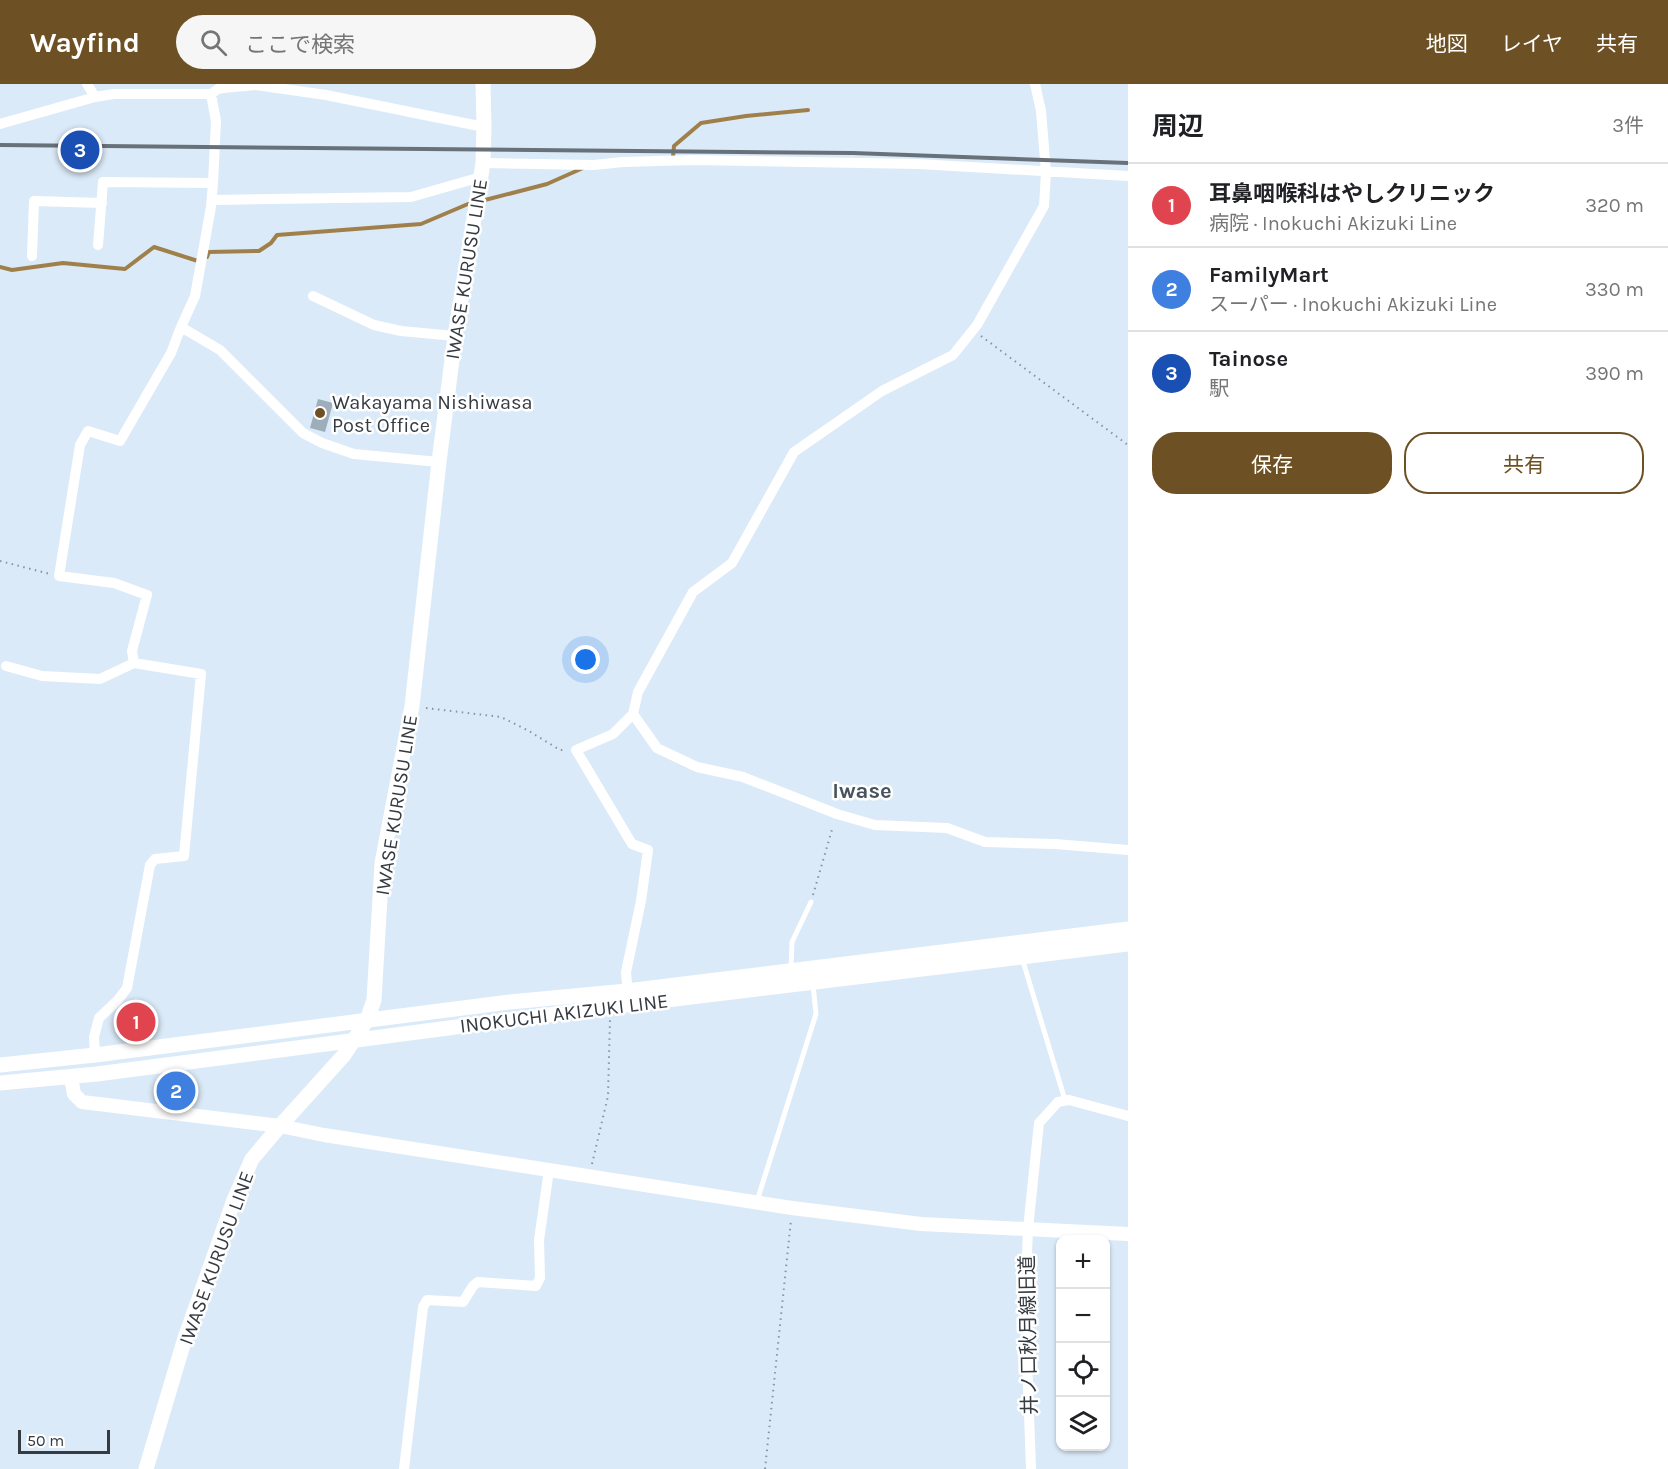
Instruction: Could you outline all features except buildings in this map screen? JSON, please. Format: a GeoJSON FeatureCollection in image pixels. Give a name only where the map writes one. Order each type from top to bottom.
{"type":"FeatureCollection","features":[{"type":"Feature","properties":{"kind":"main road","name":"IWASE KURUSU LINE"},"geometry":{"type":"LineString","coordinates":[[146,1469],[185,1338],[234,1200],[252,1159],[344,1055],[367,1020],[374,1000],[382,863],[412,706],[455,336],[482,170],[483,84]]}},
{"type":"Feature","properties":{"kind":"main road","name":"INOKUCHI AKIZUKI LINE"},"geometry":{"type":"LineString","coordinates":[[0,1083],[71,1077],[609,1007],[628,998],[790,971],[1128,929]]}},
{"type":"Feature","properties":{"kind":"main road","name":"INOKUCHI AKIZUKI LINE"},"geometry":{"type":"LineString","coordinates":[[0,1065],[510,1002],[628,998],[813,982],[1128,944]]}},
{"type":"Feature","properties":{"kind":"street"},"geometry":{"type":"LineString","coordinates":[[87,84],[95,97]]}},
{"type":"Feature","properties":{"kind":"street"},"geometry":{"type":"LineString","coordinates":[[628,998],[626,972],[641,901],[648,850],[632,844],[576,750],[613,734],[633,714],[638,692],[693,592],[732,564],[794,452],[882,391],[953,355],[977,325],[1044,206],[1046,172],[1041,111],[1035,84]]}},
{"type":"Feature","properties":{"kind":"street"},"geometry":{"type":"LineString","coordinates":[[0,124],[95,97],[114,94],[256,85],[326,95],[484,127]]}},
{"type":"Feature","properties":{"kind":"street"},"geometry":{"type":"LineString","coordinates":[[134,663],[132,651],[147,596],[114,583],[59,576],[80,445],[88,431],[120,441],[171,353],[195,296],[212,200],[216,89]]}},
{"type":"Feature","properties":{"kind":"street"},"geometry":{"type":"LineString","coordinates":[[212,200],[411,197],[482,170],[693,159],[918,164],[1128,176]]}},
{"type":"Feature","properties":{"kind":"street"},"geometry":{"type":"LineString","coordinates":[[98,245],[104,182],[213,183]]}},
{"type":"Feature","properties":{"kind":"street"},"geometry":{"type":"LineString","coordinates":[[32,256],[34,201],[102,203]]}},
{"type":"Feature","properties":{"kind":"street"},"geometry":{"type":"LineString","coordinates":[[313,296],[374,325],[401,331],[455,336]]}},
{"type":"Feature","properties":{"kind":"street"},"geometry":{"type":"LineString","coordinates":[[180,327],[220,350],[303,433],[322,443],[354,454],[439,462]]}},
{"type":"Feature","properties":{"kind":"street"},"geometry":{"type":"LineString","coordinates":[[6,666],[42,676],[100,679],[134,663],[201,674],[184,856],[156,859],[150,865],[127,988],[99,1018],[94,1037],[95,1055]]}},
{"type":"Feature","properties":{"kind":"street"},"geometry":{"type":"LineString","coordinates":[[633,714],[657,748],[697,767],[743,777],[837,814],[875,825],[947,828],[985,842],[1055,844],[1128,850]]}},
{"type":"Feature","properties":{"kind":"street"},"geometry":{"type":"LineString","coordinates":[[71,1077],[74,1094],[82,1102],[280,1126],[324,1135],[792,1208],[921,1224],[1028,1229],[1039,1122],[1058,1102],[1069,1100],[1128,1116]]}},
{"type":"Feature","properties":{"kind":"street"},"geometry":{"type":"LineString","coordinates":[[404,1469],[423,1307],[427,1300],[463,1302],[478,1282],[536,1286],[540,1278],[538,1240],[549,1170]]}},
{"type":"Feature","properties":{"kind":"street","name":"井ノ口秋月線旧道"},"geometry":{"type":"LineString","coordinates":[[1031,1469],[1025,1302],[1028,1229],[1128,1234]]}},
{"type":"Feature","properties":{"kind":"lane"},"geometry":{"type":"LineString","coordinates":[[790,971],[792,942],[811,902]]}},
{"type":"Feature","properties":{"kind":"lane"},"geometry":{"type":"LineString","coordinates":[[1021,956],[1065,1101]]}},
{"type":"Feature","properties":{"kind":"lane"},"geometry":{"type":"LineString","coordinates":[[757,1202],[816,1014],[813,982]]}},
{"type":"Feature","properties":{"kind":"path"},"geometry":{"type":"LineString","coordinates":[[972,331],[1128,445]]}},
{"type":"Feature","properties":{"kind":"path"},"geometry":{"type":"LineString","coordinates":[[0,561],[59,576]]}},
{"type":"Feature","properties":{"kind":"path"},"geometry":{"type":"LineString","coordinates":[[412,706],[501,717],[560,750],[576,750]]}},
{"type":"Feature","properties":{"kind":"path"},"geometry":{"type":"LineString","coordinates":[[811,902],[837,814]]}},
{"type":"Feature","properties":{"kind":"path"},"geometry":{"type":"LineString","coordinates":[[589,1176],[608,1096],[609,1007]]}},
{"type":"Feature","properties":{"kind":"path"},"geometry":{"type":"LineString","coordinates":[[765,1469],[792,1208]]}},
{"type":"Feature","properties":{"kind":"waterway"},"geometry":{"type":"LineString","coordinates":[[673,157],[674,146],[701,123],[808,110]]}},
{"type":"Feature","properties":{"kind":"waterway"},"geometry":{"type":"LineString","coordinates":[[485,200],[547,184],[583,168]]}},
{"type":"Feature","properties":{"kind":"waterway"},"geometry":{"type":"LineString","coordinates":[[207,257],[209,252],[259,251],[271,243],[277,235],[421,224],[468,204]]}},
{"type":"Feature","properties":{"kind":"waterway"},"geometry":{"type":"LineString","coordinates":[[0,267],[12,270],[63,263],[125,269],[154,247],[201,262]]}},
{"type":"Feature","properties":{"kind":"railway"},"geometry":{"type":"LineString","coordinates":[[0,145],[853,153],[1128,163]]}},
{"type":"Feature","properties":{"kind":"place","name":"Tainose"},"geometry":{"type":"Point","coordinates":[80,150]}},
{"type":"Feature","properties":{"kind":"place","name":"Wakayama Nishiwasa Post Office"},"geometry":{"type":"Point","coordinates":[320,413]}},
{"type":"Feature","properties":{"kind":"place","name":"耳鼻咽喉科はやしクリニック"},"geometry":{"type":"Point","coordinates":[136,1022]}},
{"type":"Feature","properties":{"kind":"place","name":"FamilyMart"},"geometry":{"type":"Point","coordinates":[176,1091]}},
{"type":"Feature","properties":{"kind":"district","name":"Iwase"},"geometry":{"type":"Point","coordinates":[862,790]}}]}
